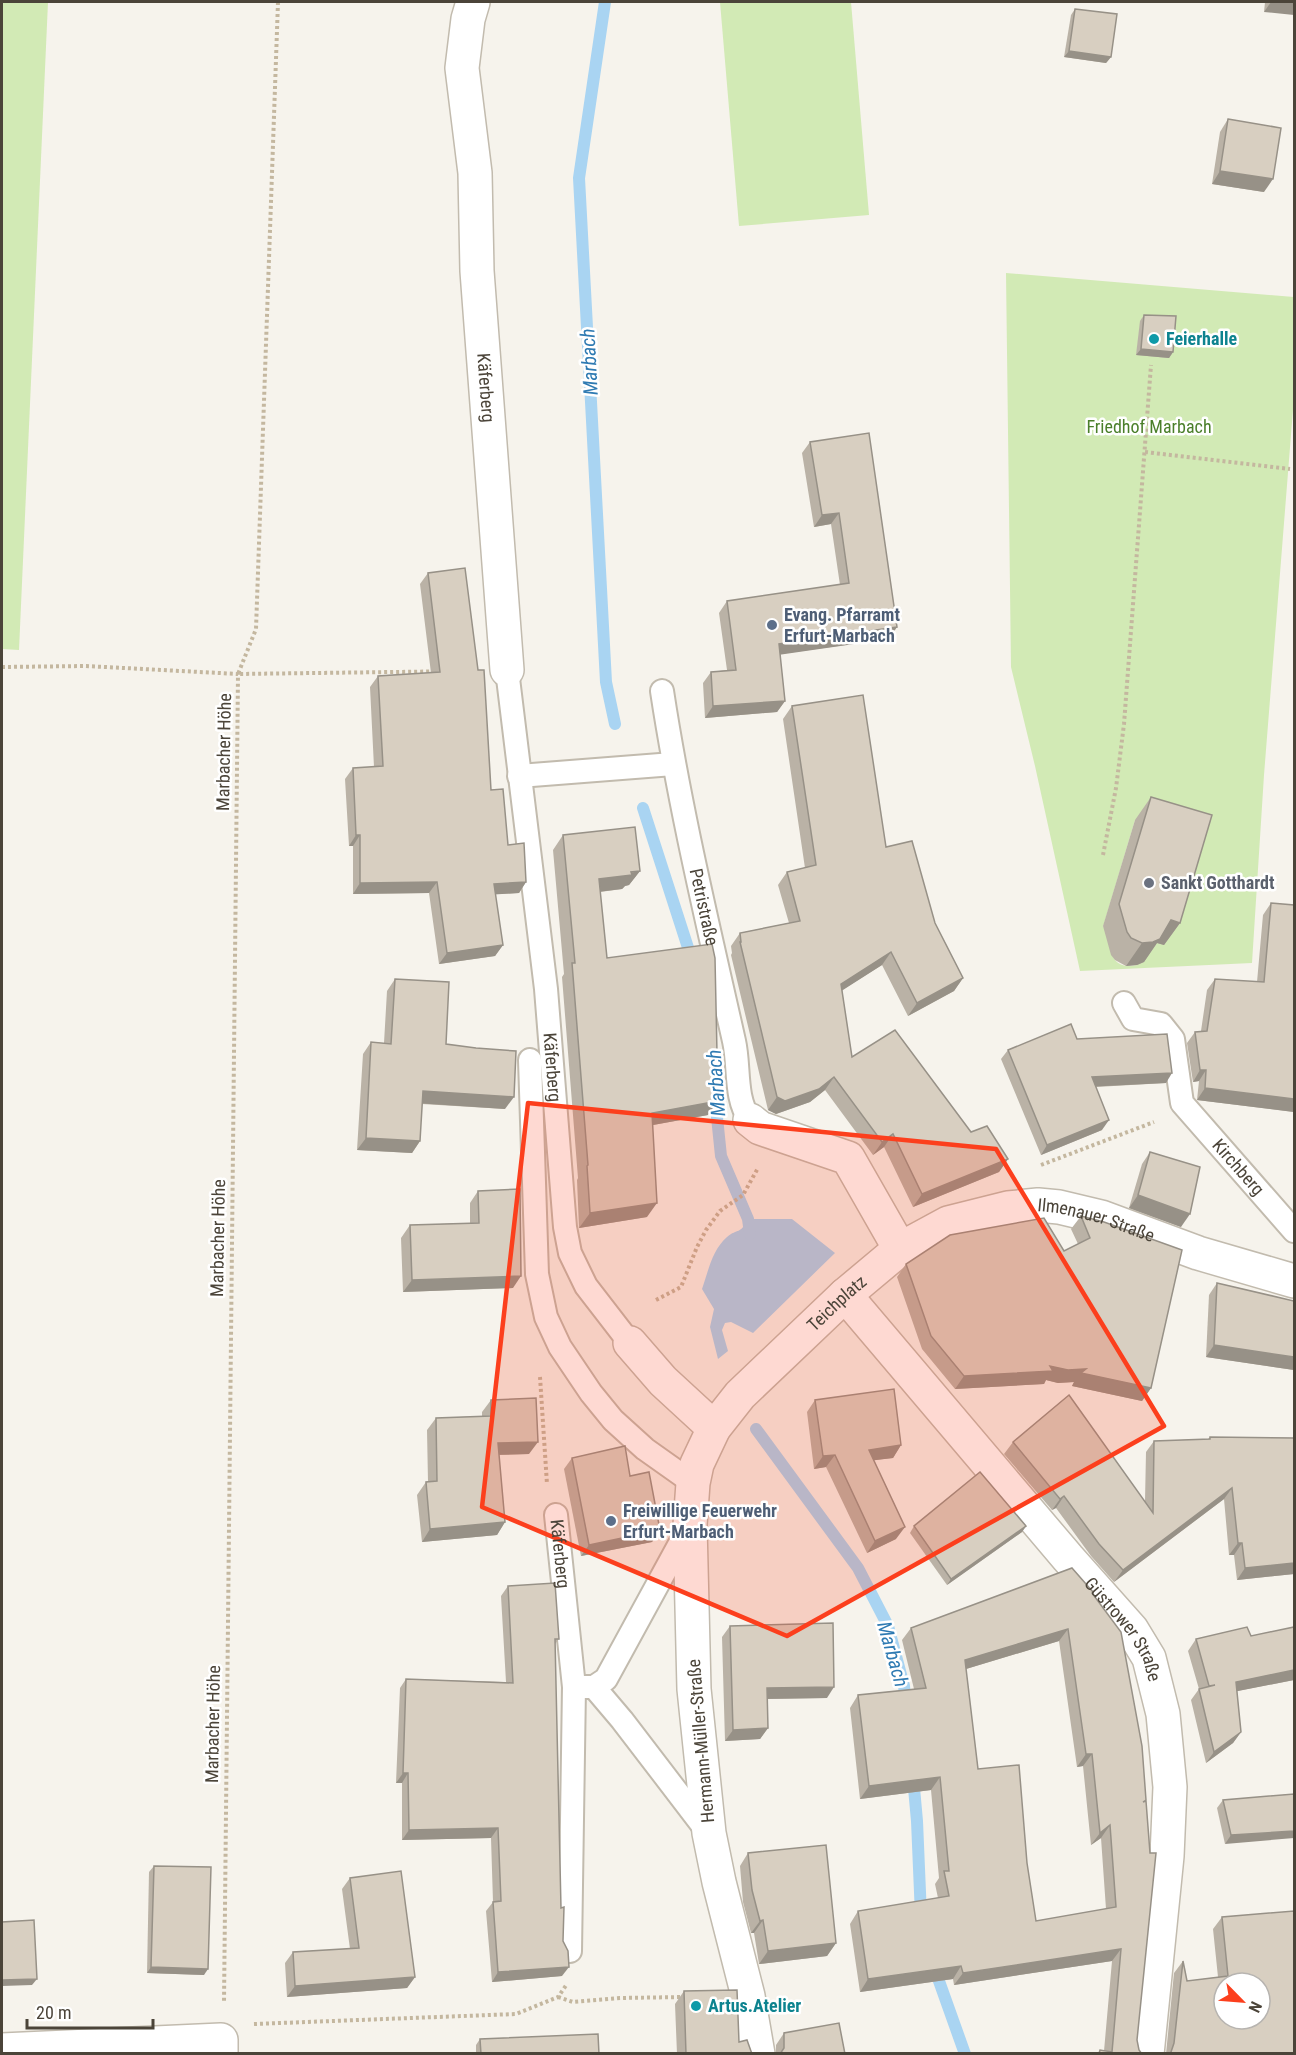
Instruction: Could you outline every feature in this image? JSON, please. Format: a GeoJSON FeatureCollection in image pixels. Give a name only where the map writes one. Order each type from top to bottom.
{"type":"FeatureCollection","features":[{"type":"Feature","properties":{"kind":"street","name":"Käferberg"},"geometry":{"type":"LineString","coordinates":[[473,2],[468,19],[462,68],[475,174],[477,271],[507,670]]}},
{"type":"Feature","properties":{"kind":"street"},"geometry":{"type":"LineString","coordinates":[[750,1120],[760,1128],[848,1158],[900,1250]]}},
{"type":"Feature","properties":{"kind":"street","name":"Ilmenauer Straße"},"geometry":{"type":"LineString","coordinates":[[900,1250],[948,1223],[1008,1208],[1038,1205],[1059,1207],[1101,1217],[1198,1254],[1294,1281]]}},
{"type":"Feature","properties":{"kind":"street","name":"Teichplatz"},"geometry":{"type":"LineString","coordinates":[[714,1428],[740,1395],[845,1295],[900,1250]]}},
{"type":"Feature","properties":{"kind":"street","name":"Güstrower Straße"},"geometry":{"type":"LineString","coordinates":[[845,1295],[1132,1630],[1149,1658],[1163,1714],[1170,1787],[1167,1856],[1147,2054]]}},
{"type":"Feature","properties":{"kind":"street"},"geometry":{"type":"LineString","coordinates":[[630,1343],[663,1381],[714,1428]]}},
{"type":"Feature","properties":{"kind":"street","name":"Hermann-Müller-Straße"},"geometry":{"type":"LineString","coordinates":[[714,1428],[697,1464],[693,1482],[690,1526],[694,1689],[709,1833],[747,1996],[758,2054]]}},
{"type":"Feature","properties":{"kind":"street"},"geometry":{"type":"LineString","coordinates":[[2,2050],[222,2040]]}},
{"type":"Feature","properties":{"kind":"lane","name":"Käferberg"},"geometry":{"type":"LineString","coordinates":[[507,670],[546,989],[565,1227],[570,1254],[586,1286],[630,1343]]}},
{"type":"Feature","properties":{"kind":"lane","name":"Petristraße"},"geometry":{"type":"LineString","coordinates":[[662,691],[673,764],[736,1047],[743,1109],[750,1120]]}},
{"type":"Feature","properties":{"kind":"lane"},"geometry":{"type":"LineString","coordinates":[[519,776],[673,764]]}},
{"type":"Feature","properties":{"kind":"lane"},"geometry":{"type":"LineString","coordinates":[[1124,1004],[1133,1019],[1161,1024],[1173,1039],[1182,1103]]}},
{"type":"Feature","properties":{"kind":"lane","name":"Käferberg"},"geometry":{"type":"LineString","coordinates":[[530,1060],[537,1274],[546,1317],[560,1347],[591,1393],[614,1420],[645,1449],[693,1482]]}},
{"type":"Feature","properties":{"kind":"lane","name":"Kirchberg"},"geometry":{"type":"LineString","coordinates":[[1182,1103],[1294,1231]]}},
{"type":"Feature","properties":{"kind":"lane","name":"Käferberg"},"geometry":{"type":"LineString","coordinates":[[556,1515],[584,1687],[570,1951]]}},
{"type":"Feature","properties":{"kind":"lane"},"geometry":{"type":"LineString","coordinates":[[690,1526],[606,1679],[584,1687],[622,1720],[709,1833]]}},
{"type":"Feature","properties":{"kind":"path"},"geometry":{"type":"LineString","coordinates":[[278,2],[256,629],[238,674],[507,670]]}},
{"type":"Feature","properties":{"kind":"path"},"geometry":{"type":"LineString","coordinates":[[1103,855],[1116,788],[1124,724],[1151,365]]}},
{"type":"Feature","properties":{"kind":"path"},"geometry":{"type":"LineString","coordinates":[[1144,452],[1290,469]]}},
{"type":"Feature","properties":{"kind":"path","name":"Marbacher Höhe"},"geometry":{"type":"LineString","coordinates":[[2,667],[86,666],[238,674],[222,2040]]}},
{"type":"Feature","properties":{"kind":"path"},"geometry":{"type":"LineString","coordinates":[[1052,1160],[1162,1119],[1182,1103]]}},
{"type":"Feature","properties":{"kind":"path"},"geometry":{"type":"LineString","coordinates":[[656,1300],[681,1287],[706,1230],[720,1210],[743,1195]]}},
{"type":"Feature","properties":{"kind":"path","name":"Käferberg"},"geometry":{"type":"LineString","coordinates":[[546,1317],[539,1369],[549,1505],[556,1515]]}},
{"type":"Feature","properties":{"kind":"path"},"geometry":{"type":"LineString","coordinates":[[222,2040],[516,2013],[558,1997],[567,1985],[570,1951]]}},
{"type":"Feature","properties":{"kind":"path"},"geometry":{"type":"LineString","coordinates":[[558,1997],[573,2002],[669,1997]]}},
{"type":"Feature","properties":{"kind":"highlighted area"},"geometry":{"type":"Polygon","coordinates":[[[528,1103],[996,1149],[1164,1426],[787,1636],[482,1507],[528,1103]]]}},
{"type":"Feature","properties":{"kind":"green space"},"geometry":{"type":"Polygon","coordinates":[[[2,2],[48,2],[19,650],[2,649],[2,2]]]}},
{"type":"Feature","properties":{"kind":"green space"},"geometry":{"type":"Polygon","coordinates":[[[720,2],[851,2],[869,215],[739,226],[720,2]]]}},
{"type":"Feature","properties":{"kind":"green space","name":"Friedhof Marbach"},"geometry":{"type":"Polygon","coordinates":[[[1006,273],[1294,297],[1294,397],[1264,775],[1252,963],[1080,971],[1011,667],[1006,273]],[[1135,820],[1103,927],[1115,931],[1111,952],[1117,962],[1122,965],[1137,965],[1135,820]]]}},
{"type":"Feature","properties":{"kind":"water"},"geometry":{"type":"Polygon","coordinates":[[[748,1219],[792,1219],[835,1253],[753,1333],[731,1322],[725,1323],[722,1330],[728,1351],[718,1359],[710,1327],[714,1309],[702,1289],[718,1248],[727,1237],[741,1229],[748,1219]]]}},
{"type":"Feature","properties":{"kind":"building"},"geometry":{"type":"Polygon","coordinates":[[[1075,9],[1117,14],[1111,57],[1069,51],[1075,9]]]}},
{"type":"Feature","properties":{"kind":"building"},"geometry":{"type":"Polygon","coordinates":[[[1228,119],[1281,128],[1273,179],[1220,171],[1228,119]]]}},
{"type":"Feature","properties":{"kind":"building"},"geometry":{"type":"Polygon","coordinates":[[[1144,315],[1176,316],[1173,352],[1141,349],[1144,315]]]}},
{"type":"Feature","properties":{"kind":"building"},"geometry":{"type":"Polygon","coordinates":[[[869,433],[897,627],[779,644],[785,701],[713,706],[711,672],[736,670],[727,601],[849,583],[839,513],[822,515],[810,442],[869,433]]]}},
{"type":"Feature","properties":{"kind":"building"},"geometry":{"type":"Polygon","coordinates":[[[465,568],[478,670],[484,670],[491,790],[503,789],[508,845],[524,843],[526,882],[494,884],[503,945],[447,953],[437,882],[360,883],[360,835],[356,835],[353,768],[383,766],[378,676],[440,672],[428,573],[465,568]]]}},
{"type":"Feature","properties":{"kind":"building"},"geometry":{"type":"Polygon","coordinates":[[[863,695],[886,847],[912,841],[935,923],[963,978],[917,1003],[891,952],[841,984],[852,1057],[895,1030],[971,1132],[987,1126],[1008,1159],[922,1194],[893,1134],[882,1142],[834,1077],[819,1089],[785,1101],[777,1097],[740,942],[740,933],[800,921],[787,872],[816,865],[792,706],[863,695]]]}},
{"type":"Feature","properties":{"kind":"building","name":"Sankt Gotthardt"},"geometry":{"type":"Polygon","coordinates":[[[1151,797],[1212,815],[1180,923],[1171,920],[1160,939],[1142,943],[1131,938],[1127,932],[1119,904],[1151,797]]]}},
{"type":"Feature","properties":{"kind":"building"},"geometry":{"type":"Polygon","coordinates":[[[635,827],[640,871],[631,872],[632,875],[599,879],[607,958],[712,944],[715,958],[718,1101],[652,1113],[657,1203],[590,1213],[572,963],[575,963],[563,835],[635,827]]]}},
{"type":"Feature","properties":{"kind":"building"},"geometry":{"type":"Polygon","coordinates":[[[1271,903],[1294,905],[1294,1099],[1205,1088],[1206,1070],[1200,1070],[1195,1032],[1207,1031],[1215,979],[1264,982],[1271,903]]]}},
{"type":"Feature","properties":{"kind":"building"},"geometry":{"type":"Polygon","coordinates":[[[395,979],[449,982],[446,1044],[516,1051],[514,1097],[423,1091],[420,1141],[366,1138],[371,1042],[391,1044],[395,979]]]}},
{"type":"Feature","properties":{"kind":"building"},"geometry":{"type":"Polygon","coordinates":[[[1071,1024],[1077,1039],[1167,1034],[1172,1073],[1092,1077],[1109,1120],[1047,1145],[1008,1050],[1071,1024]]]}},
{"type":"Feature","properties":{"kind":"building"},"geometry":{"type":"Polygon","coordinates":[[[1150,1152],[1200,1167],[1190,1214],[1138,1195],[1150,1152]]]}},
{"type":"Feature","properties":{"kind":"building"},"geometry":{"type":"Polygon","coordinates":[[[520,1189],[521,1276],[412,1280],[410,1225],[479,1223],[478,1191],[520,1189]]]}},
{"type":"Feature","properties":{"kind":"building"},"geometry":{"type":"Polygon","coordinates":[[[1081,1216],[1182,1250],[1151,1388],[1081,1373],[1086,1369],[1068,1370],[1050,1366],[1053,1371],[964,1376],[931,1336],[906,1264],[950,1235],[1044,1218],[1064,1251],[1090,1238],[1081,1216]]]}},
{"type":"Feature","properties":{"kind":"building"},"geometry":{"type":"Polygon","coordinates":[[[1217,1283],[1294,1301],[1294,1357],[1214,1345],[1217,1283]]]}},
{"type":"Feature","properties":{"kind":"building"},"geometry":{"type":"Polygon","coordinates":[[[894,1389],[901,1445],[869,1450],[905,1527],[875,1541],[835,1455],[823,1456],[815,1400],[894,1389]]]}},
{"type":"Feature","properties":{"kind":"building"},"geometry":{"type":"Polygon","coordinates":[[[1069,1395],[1153,1513],[1154,1441],[1210,1439],[1210,1437],[1294,1438],[1294,1563],[1245,1568],[1242,1543],[1238,1543],[1232,1488],[1123,1570],[1099,1544],[1064,1496],[1060,1499],[1013,1442],[1069,1395]]]}},
{"type":"Feature","properties":{"kind":"building"},"geometry":{"type":"Polygon","coordinates":[[[536,1398],[538,1442],[498,1443],[505,1522],[430,1529],[426,1482],[437,1481],[436,1418],[491,1416],[491,1400],[536,1398]]]}},
{"type":"Feature","properties":{"kind":"building"},"geometry":{"type":"Polygon","coordinates":[[[625,1446],[630,1476],[649,1472],[660,1530],[589,1545],[572,1458],[625,1446]]]}},
{"type":"Feature","properties":{"kind":"building"},"geometry":{"type":"Polygon","coordinates":[[[980,1472],[1026,1526],[951,1579],[914,1526],[980,1472]]]}},
{"type":"Feature","properties":{"kind":"building"},"geometry":{"type":"Polygon","coordinates":[[[1072,1568],[1093,1592],[1121,1632],[1142,1746],[1146,1800],[1143,1802],[1146,1801],[1150,1853],[1156,1853],[1137,2040],[1142,2054],[1099,2054],[1100,2050],[1112,2052],[1121,1949],[963,1973],[961,1966],[868,1979],[858,1911],[949,1896],[944,1871],[949,1871],[940,1777],[869,1786],[858,1695],[926,1688],[911,1628],[1072,1568]],[[1068,1629],[965,1660],[978,1769],[1019,1765],[1027,1863],[1036,1921],[1116,1907],[1110,1825],[1100,1833],[1092,1754],[1086,1754],[1068,1629]]]}},
{"type":"Feature","properties":{"kind":"building"},"geometry":{"type":"Polygon","coordinates":[[[555,1583],[559,1639],[555,1639],[561,1908],[564,1907],[563,1941],[568,1951],[569,1967],[498,1972],[493,1902],[501,1901],[498,1828],[409,1830],[408,1773],[403,1773],[406,1679],[513,1683],[508,1586],[555,1583]]]}},
{"type":"Feature","properties":{"kind":"building"},"geometry":{"type":"Polygon","coordinates":[[[833,1623],[834,1687],[767,1688],[768,1728],[733,1730],[730,1626],[833,1623]]]}},
{"type":"Feature","properties":{"kind":"building"},"geometry":{"type":"Polygon","coordinates":[[[1247,1627],[1251,1636],[1294,1627],[1294,1670],[1236,1682],[1241,1732],[1214,1752],[1199,1689],[1215,1685],[1209,1686],[1196,1639],[1247,1627]]]}},
{"type":"Feature","properties":{"kind":"building"},"geometry":{"type":"Polygon","coordinates":[[[1294,1794],[1294,1831],[1231,1835],[1223,1800],[1294,1794]]]}},
{"type":"Feature","properties":{"kind":"building"},"geometry":{"type":"Polygon","coordinates":[[[826,1845],[836,1943],[768,1951],[763,1920],[760,1921],[752,1890],[748,1853],[826,1845]]]}},
{"type":"Feature","properties":{"kind":"building"},"geometry":{"type":"Polygon","coordinates":[[[154,1866],[211,1867],[208,1969],[151,1967],[154,1866]]]}},
{"type":"Feature","properties":{"kind":"building"},"geometry":{"type":"Polygon","coordinates":[[[401,1871],[415,1977],[295,1986],[293,1952],[359,1948],[350,1878],[401,1871]]]}},
{"type":"Feature","properties":{"kind":"building"},"geometry":{"type":"Polygon","coordinates":[[[1294,1911],[1294,2054],[1169,2054],[1174,2043],[1183,1961],[1187,1981],[1212,1978],[1212,2031],[1272,2031],[1272,1971],[1227,1971],[1222,1917],[1294,1911]]]}},
{"type":"Feature","properties":{"kind":"building"},"geometry":{"type":"Polygon","coordinates":[[[34,1920],[37,1979],[2,1980],[2,1922],[34,1920]]]}},
{"type":"Feature","properties":{"kind":"building"},"geometry":{"type":"Polygon","coordinates":[[[737,1990],[739,2042],[747,2040],[752,2054],[686,2054],[684,1991],[737,1990]]]}},
{"type":"Feature","properties":{"kind":"building"},"geometry":{"type":"Polygon","coordinates":[[[839,2023],[845,2054],[780,2054],[784,2048],[784,2033],[839,2023]]]}},
{"type":"Feature","properties":{"kind":"building"},"geometry":{"type":"Polygon","coordinates":[[[598,2034],[599,2054],[481,2054],[480,2039],[598,2034]]]}},
{"type":"Feature","properties":{"kind":"waterway","name":"Marbach"},"geometry":{"type":"LineString","coordinates":[[605,2],[579,178],[606,682],[615,724]]}},
{"type":"Feature","properties":{"kind":"waterway","name":"Marbach"},"geometry":{"type":"LineString","coordinates":[[643,808],[711,1019],[711,1059],[721,1156],[748,1219],[750,1234]]}},
{"type":"Feature","properties":{"kind":"waterway","name":"Marbach"},"geometry":{"type":"LineString","coordinates":[[756,1429],[858,1568],[888,1626],[904,1686],[906,1706]]}},
{"type":"Feature","properties":{"kind":"waterway","name":"Marbach"},"geometry":{"type":"LineString","coordinates":[[913,1777],[921,1916]]}},
{"type":"Feature","properties":{"kind":"waterway","name":"Marbach"},"geometry":{"type":"LineString","coordinates":[[934,1967],[965,2054]]}},
{"type":"Feature","properties":{"kind":"place","name":"Feierhalle"},"geometry":{"type":"Point","coordinates":[1154,339]}},
{"type":"Feature","properties":{"kind":"place","name":"Evang. Pfarramt Erfurt-Marbach"},"geometry":{"type":"Point","coordinates":[772,625]}},
{"type":"Feature","properties":{"kind":"place","name":"Sankt Gotthardt"},"geometry":{"type":"Point","coordinates":[1149,883]}},
{"type":"Feature","properties":{"kind":"place","name":"Freiwillige Feuerwehr Erfurt-Marbach"},"geometry":{"type":"Point","coordinates":[611,1521]}},
{"type":"Feature","properties":{"kind":"place","name":"Artus.Atelier"},"geometry":{"type":"Point","coordinates":[696,2006]}}]}
